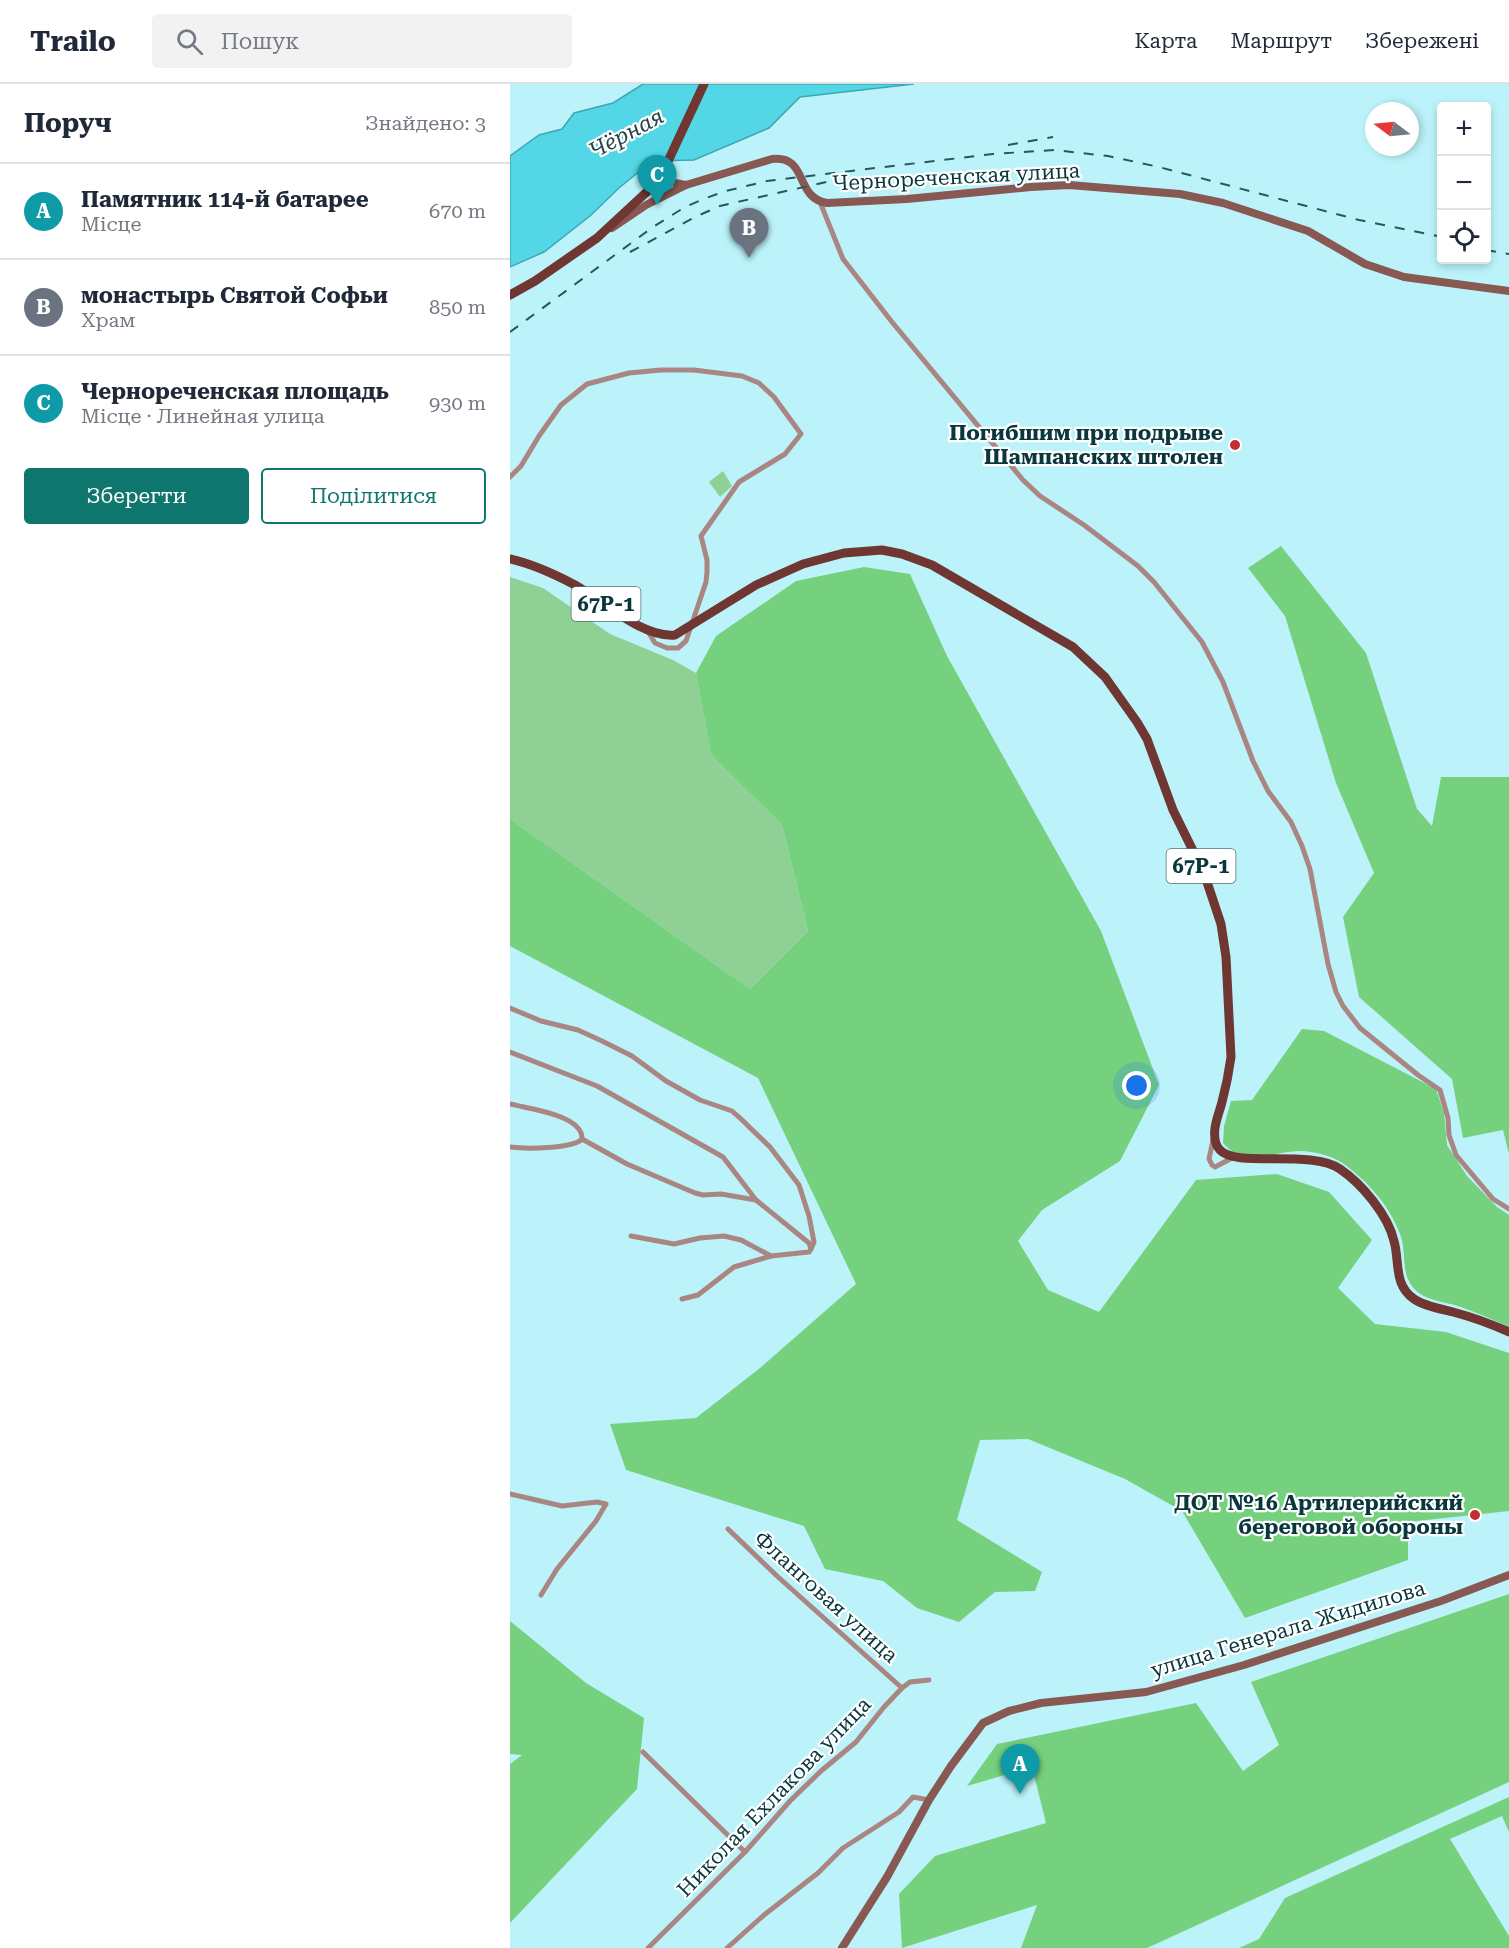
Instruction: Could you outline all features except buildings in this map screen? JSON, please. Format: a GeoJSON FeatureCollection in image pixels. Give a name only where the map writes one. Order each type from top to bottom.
{"type":"FeatureCollection","features":[{"type":"Feature","properties":{"kind":"main road"},"geometry":{"type":"LineString","coordinates":[[597,238],[641,198],[662,174],[704,84]]}},
{"type":"Feature","properties":{"kind":"main road"},"geometry":{"type":"LineString","coordinates":[[510,295],[535,281],[646,205],[686,186],[772,159],[784,159],[796,167],[808,193],[820,202]]}},
{"type":"Feature","properties":{"kind":"main road"},"geometry":{"type":"LineString","coordinates":[[662,174],[675,183],[686,186]]}},
{"type":"Feature","properties":{"kind":"main road","name":"Чернореченская улица"},"geometry":{"type":"LineString","coordinates":[[820,202],[878,201],[1069,185],[1180,194],[1223,203],[1308,231],[1365,264],[1404,277],[1509,291]]}},
{"type":"Feature","properties":{"kind":"main road","name":"67Р-1"},"geometry":{"type":"LineString","coordinates":[[510,559],[550,572],[625,618],[656,634],[665,636],[675,635],[756,585],[803,564],[844,553],[882,550],[902,554],[932,565],[1073,647],[1105,677],[1147,739],[1173,810],[1204,873],[1221,924],[1226,957],[1231,1057],[1215,1135]]}},
{"type":"Feature","properties":{"kind":"main road"},"geometry":{"type":"LineString","coordinates":[[1215,1135],[1222,1152],[1234,1157],[1288,1158],[1326,1163],[1339,1168],[1365,1192],[1387,1220],[1395,1242],[1396,1265],[1402,1287],[1415,1300],[1465,1315],[1509,1332]]}},
{"type":"Feature","properties":{"kind":"main road","name":"улица Генерала Жидилова"},"geometry":{"type":"LineString","coordinates":[[842,1948],[887,1877],[929,1800],[983,1723],[1009,1711],[1041,1703],[1146,1692],[1244,1665],[1442,1601],[1509,1575]]}},
{"type":"Feature","properties":{"kind":"street"},"geometry":{"type":"LineString","coordinates":[[820,202],[843,259],[1023,480],[1040,496],[1138,566],[1154,582],[1202,642],[1223,682],[1253,762],[1268,790],[1291,822],[1302,846],[1310,869],[1328,964],[1342,1006],[1360,1028],[1418,1075],[1440,1089],[1448,1118],[1449,1135],[1456,1155],[1494,1199],[1509,1209]]}},
{"type":"Feature","properties":{"kind":"street"},"geometry":{"type":"LineString","coordinates":[[510,477],[521,466],[561,405],[587,384],[629,373],[694,369],[742,376],[759,383],[774,397],[801,434],[785,454],[739,482],[701,536],[707,561],[706,582],[686,641],[678,648],[672,649],[655,643],[646,629]]}},
{"type":"Feature","properties":{"kind":"street"},"geometry":{"type":"LineString","coordinates":[[510,1008],[541,1021],[578,1030],[602,1041],[632,1056],[666,1081],[700,1100],[732,1111],[770,1147],[799,1185],[814,1242],[809,1252],[771,1256],[734,1267],[698,1295],[682,1299]]}},
{"type":"Feature","properties":{"kind":"street"},"geometry":{"type":"LineString","coordinates":[[510,1052],[597,1086],[723,1157],[756,1200],[810,1246]]}},
{"type":"Feature","properties":{"kind":"street"},"geometry":{"type":"LineString","coordinates":[[510,1104],[573,1122],[580,1129],[582,1139],[627,1164],[695,1193],[721,1194],[756,1200]]}},
{"type":"Feature","properties":{"kind":"street"},"geometry":{"type":"LineString","coordinates":[[1215,1135],[1209,1163],[1215,1167],[1234,1157]]}},
{"type":"Feature","properties":{"kind":"street"},"geometry":{"type":"LineString","coordinates":[[510,1147],[573,1144],[579,1143],[582,1139]]}},
{"type":"Feature","properties":{"kind":"street"},"geometry":{"type":"LineString","coordinates":[[631,1236],[674,1244],[700,1238],[724,1236],[741,1239],[771,1256]]}},
{"type":"Feature","properties":{"kind":"street"},"geometry":{"type":"LineString","coordinates":[[510,1494],[562,1506],[597,1502],[606,1504],[596,1521],[556,1569],[541,1595]]}},
{"type":"Feature","properties":{"kind":"street","name":"Фланговая улица"},"geometry":{"type":"LineString","coordinates":[[728,1529],[902,1689]]}},
{"type":"Feature","properties":{"kind":"street","name":"Николая Ехлакова улица"},"geometry":{"type":"LineString","coordinates":[[648,1948],[746,1852],[821,1771],[856,1742],[902,1689],[910,1682],[929,1680]]}},
{"type":"Feature","properties":{"kind":"street"},"geometry":{"type":"LineString","coordinates":[[644,1752],[746,1852]]}},
{"type":"Feature","properties":{"kind":"street"},"geometry":{"type":"LineString","coordinates":[[726,1948],[818,1873],[843,1848],[899,1812],[913,1797],[929,1800]]}},
{"type":"Feature","properties":{"kind":"green space"},"geometry":{"type":"Polygon","coordinates":[[[723,471],[732,486],[720,497],[709,482],[723,471]]]}},
{"type":"Feature","properties":{"kind":"green space"},"geometry":{"type":"Polygon","coordinates":[[[1281,546],[1366,653],[1417,809],[1432,826],[1441,777],[1509,777],[1509,1154],[1503,1130],[1463,1138],[1452,1079],[1359,997],[1343,917],[1374,873],[1336,783],[1285,616],[1248,568],[1281,546]]]}},
{"type":"Feature","properties":{"kind":"green space"},"geometry":{"type":"Polygon","coordinates":[[[864,567],[910,574],[947,656],[1101,931],[1159,1085],[1120,1161],[1042,1210],[1018,1241],[1048,1290],[1099,1312],[1196,1180],[1277,1174],[1329,1192],[1372,1240],[1338,1288],[1375,1324],[1446,1332],[1509,1353],[1509,1511],[1408,1522],[1408,1560],[1245,1618],[1182,1511],[1125,1479],[1028,1439],[980,1440],[957,1520],[1042,1572],[1035,1591],[995,1592],[959,1622],[917,1608],[883,1581],[825,1569],[804,1526],[626,1470],[610,1424],[696,1418],[760,1368],[856,1284],[758,1078],[510,946],[510,819],[750,989],[808,931],[782,825],[711,755],[696,673],[716,636],[796,581],[864,567]]]}},
{"type":"Feature","properties":{"kind":"green space"},"geometry":{"type":"Polygon","coordinates":[[[510,577],[543,588],[610,634],[673,660],[696,673],[711,755],[782,825],[808,931],[750,989],[510,819],[510,577]]]}},
{"type":"Feature","properties":{"kind":"green space"},"geometry":{"type":"Polygon","coordinates":[[[1302,1029],[1324,1031],[1436,1089],[1444,1113],[1447,1145],[1467,1176],[1497,1207],[1509,1215],[1509,1327],[1458,1306],[1428,1298],[1412,1287],[1406,1273],[1400,1234],[1390,1213],[1369,1186],[1344,1164],[1329,1156],[1305,1151],[1250,1157],[1231,1151],[1223,1143],[1224,1126],[1231,1101],[1252,1100],[1302,1029]]]}},
{"type":"Feature","properties":{"kind":"green space"},"geometry":{"type":"Polygon","coordinates":[[[1509,1594],[1509,1782],[1147,1948],[1021,1948],[1037,1905],[902,1948],[899,1894],[935,1856],[1046,1823],[1032,1767],[967,1786],[997,1744],[1196,1703],[1243,1771],[1279,1745],[1251,1682],[1509,1594]]]}},
{"type":"Feature","properties":{"kind":"green space"},"geometry":{"type":"Polygon","coordinates":[[[510,1621],[586,1683],[644,1718],[637,1789],[510,1923],[510,1764],[522,1755],[510,1754],[510,1621]]]}},
{"type":"Feature","properties":{"kind":"green space"},"geometry":{"type":"Polygon","coordinates":[[[1509,1797],[1509,1832],[1502,1816],[1450,1839],[1509,1936],[1509,1948],[1239,1948],[1259,1939],[1285,1898],[1509,1797]]]}},
{"type":"Feature","properties":{"kind":"water","name":"Чёрная"},"geometry":{"type":"Polygon","coordinates":[[[643,84],[914,84],[800,97],[769,128],[694,160],[652,161],[590,216],[544,252],[510,267],[510,156],[539,135],[562,129],[574,113],[613,103],[643,84]]]}},
{"type":"Feature","properties":{"kind":"railway"},"geometry":{"type":"LineString","coordinates":[[1008,145],[1053,137]]}},
{"type":"Feature","properties":{"kind":"railway"},"geometry":{"type":"LineString","coordinates":[[510,332],[653,227],[685,207],[706,198],[767,181],[993,154],[1054,150],[1108,156],[1159,167],[1359,220],[1437,236]]}},
{"type":"Feature","properties":{"kind":"railway"},"geometry":{"type":"LineString","coordinates":[[630,252],[720,206],[835,180]]}},
{"type":"Feature","properties":{"kind":"railway"},"geometry":{"type":"LineString","coordinates":[[1491,251],[1509,254]]}},
{"type":"Feature","properties":{"kind":"place","name":"Чернореченская площадь"},"geometry":{"type":"Point","coordinates":[657,205]}},
{"type":"Feature","properties":{"kind":"place","name":"монастырь Святой Софьи"},"geometry":{"type":"Point","coordinates":[749,258]}},
{"type":"Feature","properties":{"kind":"place","name":"Погибшим при подрыве Шампанских штолен"},"geometry":{"type":"Point","coordinates":[1235,445]}},
{"type":"Feature","properties":{"kind":"place","name":"ДОТ №16 Артилерийский береговой обороны"},"geometry":{"type":"Point","coordinates":[1475,1515]}},
{"type":"Feature","properties":{"kind":"place","name":"Памятник 114-й батарее"},"geometry":{"type":"Point","coordinates":[1020,1794]}}]}
